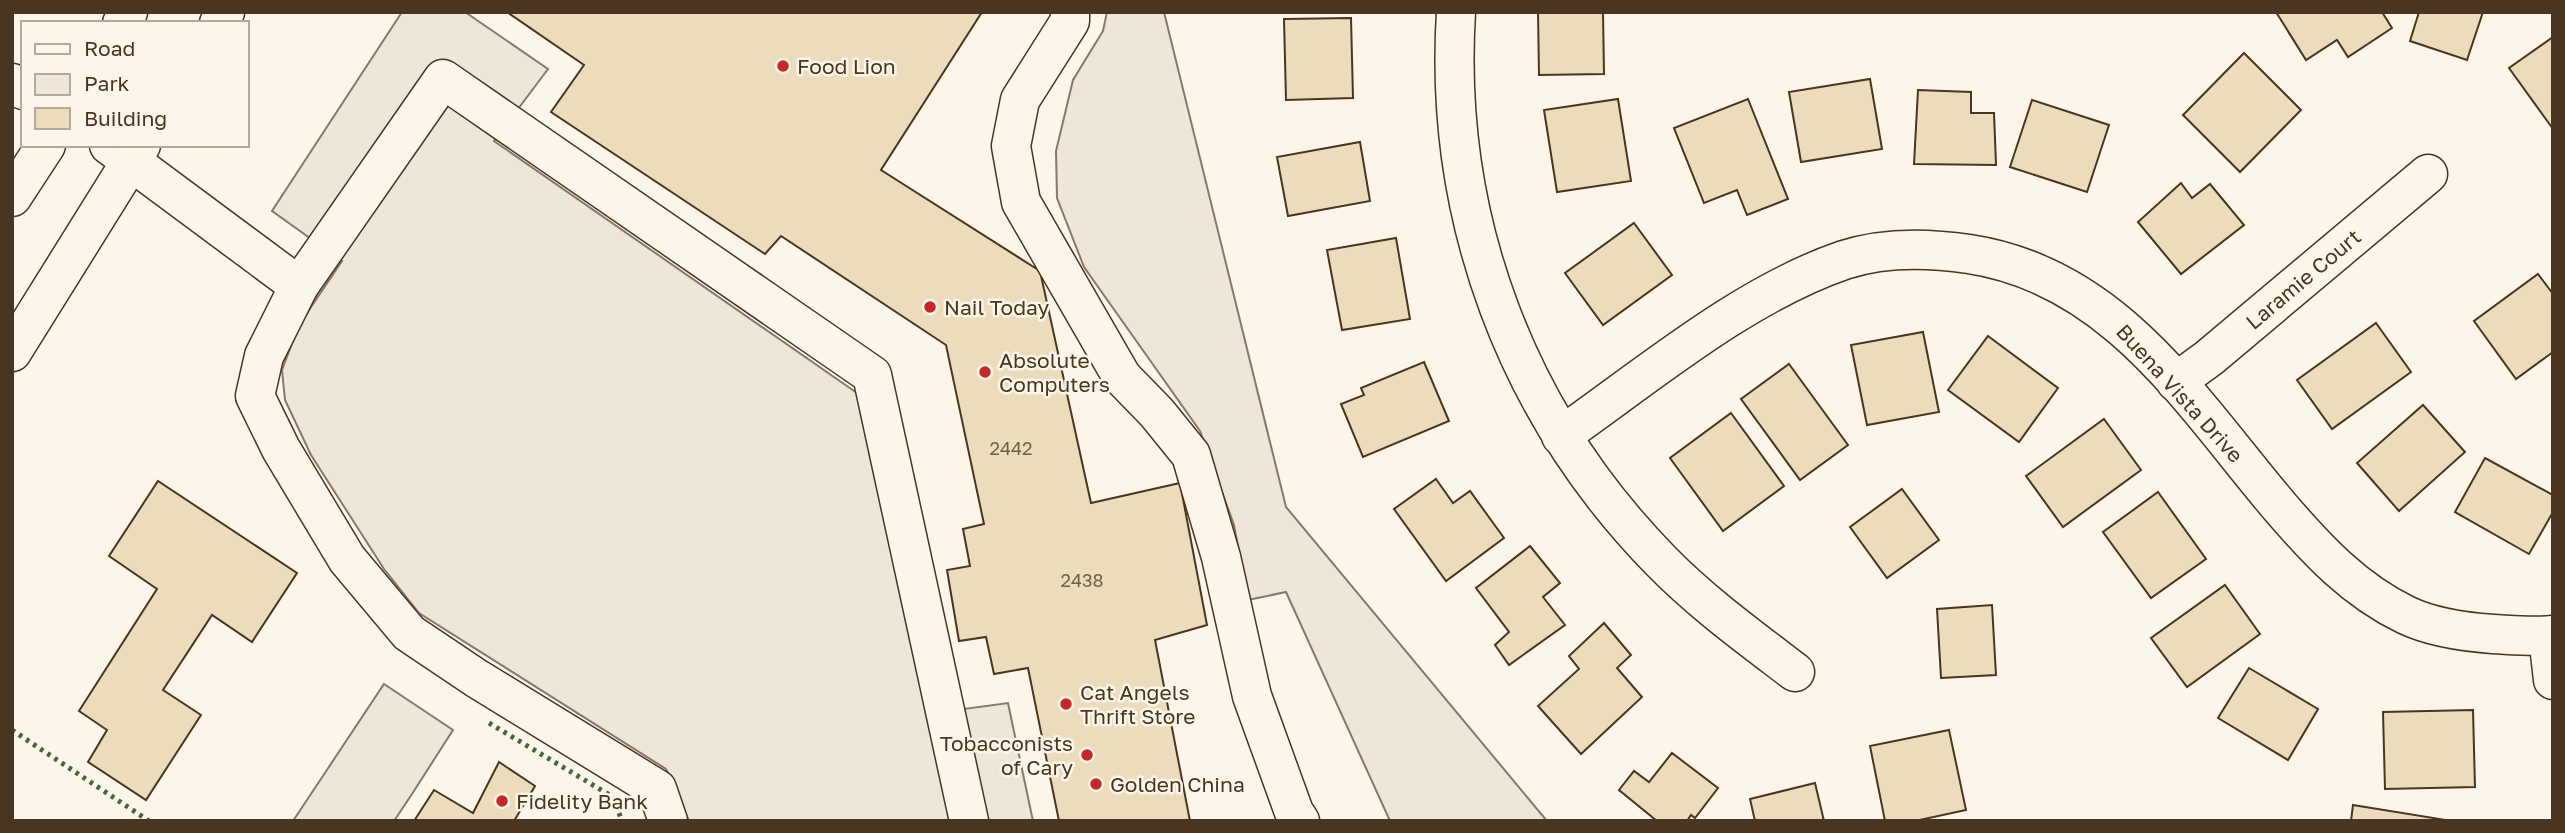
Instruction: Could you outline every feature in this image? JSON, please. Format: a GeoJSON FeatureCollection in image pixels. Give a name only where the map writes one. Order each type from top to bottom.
{"type":"FeatureCollection","features":[{"type":"Feature","properties":{"kind":"street"},"geometry":{"type":"LineString","coordinates":[[1070,12],[1070,21],[1020,100],[1011,146],[1021,202],[1122,377],[1157,413],[1191,456],[1220,557],[1252,696],[1294,812],[1300,821]]}},
{"type":"Feature","properties":{"kind":"street"},"geometry":{"type":"LineString","coordinates":[[1456,12],[1455,112],[1463,178],[1475,241],[1494,298],[1523,366],[1561,436],[1610,503],[1661,561],[1726,619],[1795,672]]}},
{"type":"Feature","properties":{"kind":"street"},"geometry":{"type":"LineString","coordinates":[[668,821],[657,789],[476,678],[409,633],[347,559],[281,449],[255,396],[264,356],[299,286],[443,79],[872,375],[969,821]]}},
{"type":"Feature","properties":{"kind":"street"},"geometry":{"type":"LineString","coordinates":[[12,197],[45,147]]}},
{"type":"Feature","properties":{"kind":"street"},"geometry":{"type":"LineString","coordinates":[[12,352],[127,151],[299,286]]}},
{"type":"Feature","properties":{"kind":"street","name":"Laramie Court"},"geometry":{"type":"LineString","coordinates":[[2176,382],[2209,358],[2428,173]]}},
{"type":"Feature","properties":{"kind":"street","name":"Buena Vista Drive"},"geometry":{"type":"LineString","coordinates":[[1561,436],[1765,293],[1848,259],[1894,251],[1940,249],[1988,257],[2035,270],[2075,290],[2108,314],[2143,346],[2176,382],[2304,535],[2339,572],[2372,597],[2408,617],[2443,626],[2479,633],[2550,635]]}},
{"type":"Feature","properties":{"kind":"street"},"geometry":{"type":"LineString","coordinates":[[2550,635],[2553,680]]}},
{"type":"Feature","properties":{"kind":"green space"},"geometry":{"type":"Polygon","coordinates":[[[1107,12],[1164,12],[1286,507],[1547,821],[1390,821],[1286,592],[1248,600],[1234,525],[1200,431],[1084,267],[1057,198],[1056,151],[1073,80],[1103,31],[1107,12]]]}},
{"type":"Feature","properties":{"kind":"shaded area"},"geometry":{"type":"Polygon","coordinates":[[[402,12],[465,12],[548,69],[494,141],[857,393],[927,714],[1008,703],[1033,821],[689,821],[666,769],[419,613],[384,569],[311,455],[285,400],[282,370],[299,325],[342,261],[272,211],[402,12]]]}},
{"type":"Feature","properties":{"kind":"shaded area"},"geometry":{"type":"Polygon","coordinates":[[[384,684],[453,730],[412,794],[394,821],[293,821],[384,684]]]}},
{"type":"Feature","properties":{"kind":"building"},"geometry":{"type":"Polygon","coordinates":[[[507,12],[982,12],[881,170],[1040,271],[1091,503],[1180,483],[1207,625],[1155,640],[1190,821],[1059,821],[1028,668],[994,674],[986,637],[959,641],[947,570],[970,566],[963,529],[984,524],[946,345],[781,236],[765,254],[551,112],[584,65],[507,12]]]}},
{"type":"Feature","properties":{"kind":"building"},"geometry":{"type":"Polygon","coordinates":[[[1538,12],[1603,12],[1604,74],[1539,75],[1538,12]]]}},
{"type":"Feature","properties":{"kind":"building"},"geometry":{"type":"Polygon","coordinates":[[[2276,12],[2382,12],[2392,28],[2348,57],[2337,40],[2306,60],[2276,12]]]}},
{"type":"Feature","properties":{"kind":"building"},"geometry":{"type":"Polygon","coordinates":[[[2419,12],[2483,12],[2467,60],[2410,41],[2419,12]]]}},
{"type":"Feature","properties":{"kind":"building"},"geometry":{"type":"Polygon","coordinates":[[[1351,18],[1353,98],[1286,100],[1284,19],[1351,18]]]}},
{"type":"Feature","properties":{"kind":"building"},"geometry":{"type":"Polygon","coordinates":[[[2553,37],[2553,129],[2509,68],[2553,37]]]}},
{"type":"Feature","properties":{"kind":"building"},"geometry":{"type":"Polygon","coordinates":[[[2244,53],[2301,110],[2240,172],[2183,115],[2244,53]]]}},
{"type":"Feature","properties":{"kind":"building"},"geometry":{"type":"Polygon","coordinates":[[[1870,79],[1882,149],[1801,162],[1789,92],[1870,79]]]}},
{"type":"Feature","properties":{"kind":"building"},"geometry":{"type":"Polygon","coordinates":[[[1918,90],[1971,92],[1971,113],[1994,113],[1996,165],[1914,164],[1918,90]]]}},
{"type":"Feature","properties":{"kind":"building"},"geometry":{"type":"Polygon","coordinates":[[[1618,99],[1631,181],[1557,192],[1544,110],[1618,99]]]}},
{"type":"Feature","properties":{"kind":"building"},"geometry":{"type":"Polygon","coordinates":[[[1748,99],[1788,199],[1747,215],[1737,190],[1704,203],[1674,128],[1748,99]]]}},
{"type":"Feature","properties":{"kind":"building"},"geometry":{"type":"Polygon","coordinates":[[[2032,100],[2109,125],[2087,192],[2010,167],[2032,100]]]}},
{"type":"Feature","properties":{"kind":"building"},"geometry":{"type":"Polygon","coordinates":[[[1360,142],[1370,201],[1288,216],[1277,157],[1360,142]]]}},
{"type":"Feature","properties":{"kind":"building"},"geometry":{"type":"Polygon","coordinates":[[[2181,183],[2192,198],[2210,184],[2244,225],[2181,274],[2138,222],[2181,183]]]}},
{"type":"Feature","properties":{"kind":"building"},"geometry":{"type":"Polygon","coordinates":[[[1634,223],[1672,275],[1603,325],[1565,273],[1634,223]]]}},
{"type":"Feature","properties":{"kind":"building"},"geometry":{"type":"Polygon","coordinates":[[[1396,238],[1410,319],[1342,330],[1327,250],[1396,238]]]}},
{"type":"Feature","properties":{"kind":"building"},"geometry":{"type":"Polygon","coordinates":[[[2538,274],[2553,294],[2553,352],[2516,379],[2474,321],[2538,274]]]}},
{"type":"Feature","properties":{"kind":"building"},"geometry":{"type":"Polygon","coordinates":[[[2376,323],[2411,372],[2332,429],[2297,380],[2376,323]]]}},
{"type":"Feature","properties":{"kind":"building"},"geometry":{"type":"Polygon","coordinates":[[[1923,332],[1939,412],[1867,425],[1851,345],[1923,332]]]}},
{"type":"Feature","properties":{"kind":"building"},"geometry":{"type":"Polygon","coordinates":[[[1988,336],[2058,388],[2019,442],[1948,390],[1988,336]]]}},
{"type":"Feature","properties":{"kind":"building"},"geometry":{"type":"Polygon","coordinates":[[[1424,362],[1449,421],[1363,457],[1341,404],[1364,395],[1361,388],[1424,362]]]}},
{"type":"Feature","properties":{"kind":"building"},"geometry":{"type":"Polygon","coordinates":[[[1789,364],[1848,445],[1800,480],[1741,399],[1789,364]]]}},
{"type":"Feature","properties":{"kind":"building"},"geometry":{"type":"Polygon","coordinates":[[[2423,405],[2465,452],[2399,511],[2357,463],[2423,405]]]}},
{"type":"Feature","properties":{"kind":"building"},"geometry":{"type":"Polygon","coordinates":[[[1731,413],[1784,486],[1723,531],[1670,458],[1731,413]]]}},
{"type":"Feature","properties":{"kind":"building"},"geometry":{"type":"Polygon","coordinates":[[[2104,419],[2141,470],[2063,527],[2026,476],[2104,419]]]}},
{"type":"Feature","properties":{"kind":"building"},"geometry":{"type":"Polygon","coordinates":[[[2485,458],[2553,495],[2553,512],[2529,554],[2455,512],[2485,458]]]}},
{"type":"Feature","properties":{"kind":"building"},"geometry":{"type":"Polygon","coordinates":[[[1436,479],[1453,503],[1470,491],[1504,538],[1446,581],[1394,509],[1436,479]]]}},
{"type":"Feature","properties":{"kind":"building"},"geometry":{"type":"Polygon","coordinates":[[[158,481],[297,573],[252,642],[212,615],[163,690],[201,715],[146,800],[88,762],[107,730],[79,711],[157,589],[109,556],[158,481]]]}},
{"type":"Feature","properties":{"kind":"building"},"geometry":{"type":"Polygon","coordinates":[[[1902,489],[1939,540],[1887,578],[1850,527],[1902,489]]]}},
{"type":"Feature","properties":{"kind":"building"},"geometry":{"type":"Polygon","coordinates":[[[2158,492],[2206,559],[2151,598],[2103,532],[2158,492]]]}},
{"type":"Feature","properties":{"kind":"building"},"geometry":{"type":"Polygon","coordinates":[[[1530,546],[1560,583],[1543,597],[1565,625],[1509,665],[1495,645],[1509,632],[1476,588],[1530,546]]]}},
{"type":"Feature","properties":{"kind":"building"},"geometry":{"type":"Polygon","coordinates":[[[2225,585],[2260,634],[2187,687],[2151,638],[2225,585]]]}},
{"type":"Feature","properties":{"kind":"building"},"geometry":{"type":"Polygon","coordinates":[[[1992,605],[1996,675],[1941,678],[1937,609],[1992,605]]]}},
{"type":"Feature","properties":{"kind":"building"},"geometry":{"type":"Polygon","coordinates":[[[1604,623],[1631,655],[1617,668],[1642,697],[1581,754],[1538,706],[1579,669],[1569,656],[1604,623]]]}},
{"type":"Feature","properties":{"kind":"building"},"geometry":{"type":"Polygon","coordinates":[[[2249,668],[2318,709],[2288,760],[2218,718],[2249,668]]]}},
{"type":"Feature","properties":{"kind":"building"},"geometry":{"type":"Polygon","coordinates":[[[2473,710],[2475,787],[2385,789],[2383,712],[2473,710]]]}},
{"type":"Feature","properties":{"kind":"building"},"geometry":{"type":"Polygon","coordinates":[[[1949,730],[1966,810],[1915,821],[1885,821],[1870,746],[1949,730]]]}},
{"type":"Feature","properties":{"kind":"building"},"geometry":{"type":"Polygon","coordinates":[[[1672,753],[1718,788],[1695,818],[1691,815],[1687,821],[1657,821],[1619,790],[1634,771],[1649,782],[1672,753]]]}},
{"type":"Feature","properties":{"kind":"building","name":"Fidelity Bank"},"geometry":{"type":"Polygon","coordinates":[[[499,762],[535,786],[514,821],[414,821],[434,790],[473,813],[499,762]]]}},
{"type":"Feature","properties":{"kind":"building"},"geometry":{"type":"Polygon","coordinates":[[[1815,783],[1824,821],[1755,821],[1750,799],[1815,783]]]}},
{"type":"Feature","properties":{"kind":"building"},"geometry":{"type":"Polygon","coordinates":[[[2353,805],[2446,820],[2446,821],[2351,821],[2353,805]]]}},
{"type":"Feature","properties":{"kind":"hedge"},"geometry":{"type":"LineString","coordinates":[[489,723],[613,797],[622,821]]}},
{"type":"Feature","properties":{"kind":"hedge"},"geometry":{"type":"LineString","coordinates":[[12,730],[149,821]]}},
{"type":"Feature","properties":{"kind":"place","name":"Food Lion"},"geometry":{"type":"Point","coordinates":[783,66]}},
{"type":"Feature","properties":{"kind":"place","name":"Nail Today"},"geometry":{"type":"Point","coordinates":[930,307]}},
{"type":"Feature","properties":{"kind":"place","name":"Absolute Computers"},"geometry":{"type":"Point","coordinates":[985,372]}},
{"type":"Feature","properties":{"kind":"place","name":"Cat Angels Thrift Store"},"geometry":{"type":"Point","coordinates":[1066,704]}},
{"type":"Feature","properties":{"kind":"place","name":"Tobacconists of Cary"},"geometry":{"type":"Point","coordinates":[1087,755]}},
{"type":"Feature","properties":{"kind":"place","name":"Golden China"},"geometry":{"type":"Point","coordinates":[1096,784]}},
{"type":"Feature","properties":{"kind":"place","name":"Fidelity Bank"},"geometry":{"type":"Point","coordinates":[502,801]}}]}
